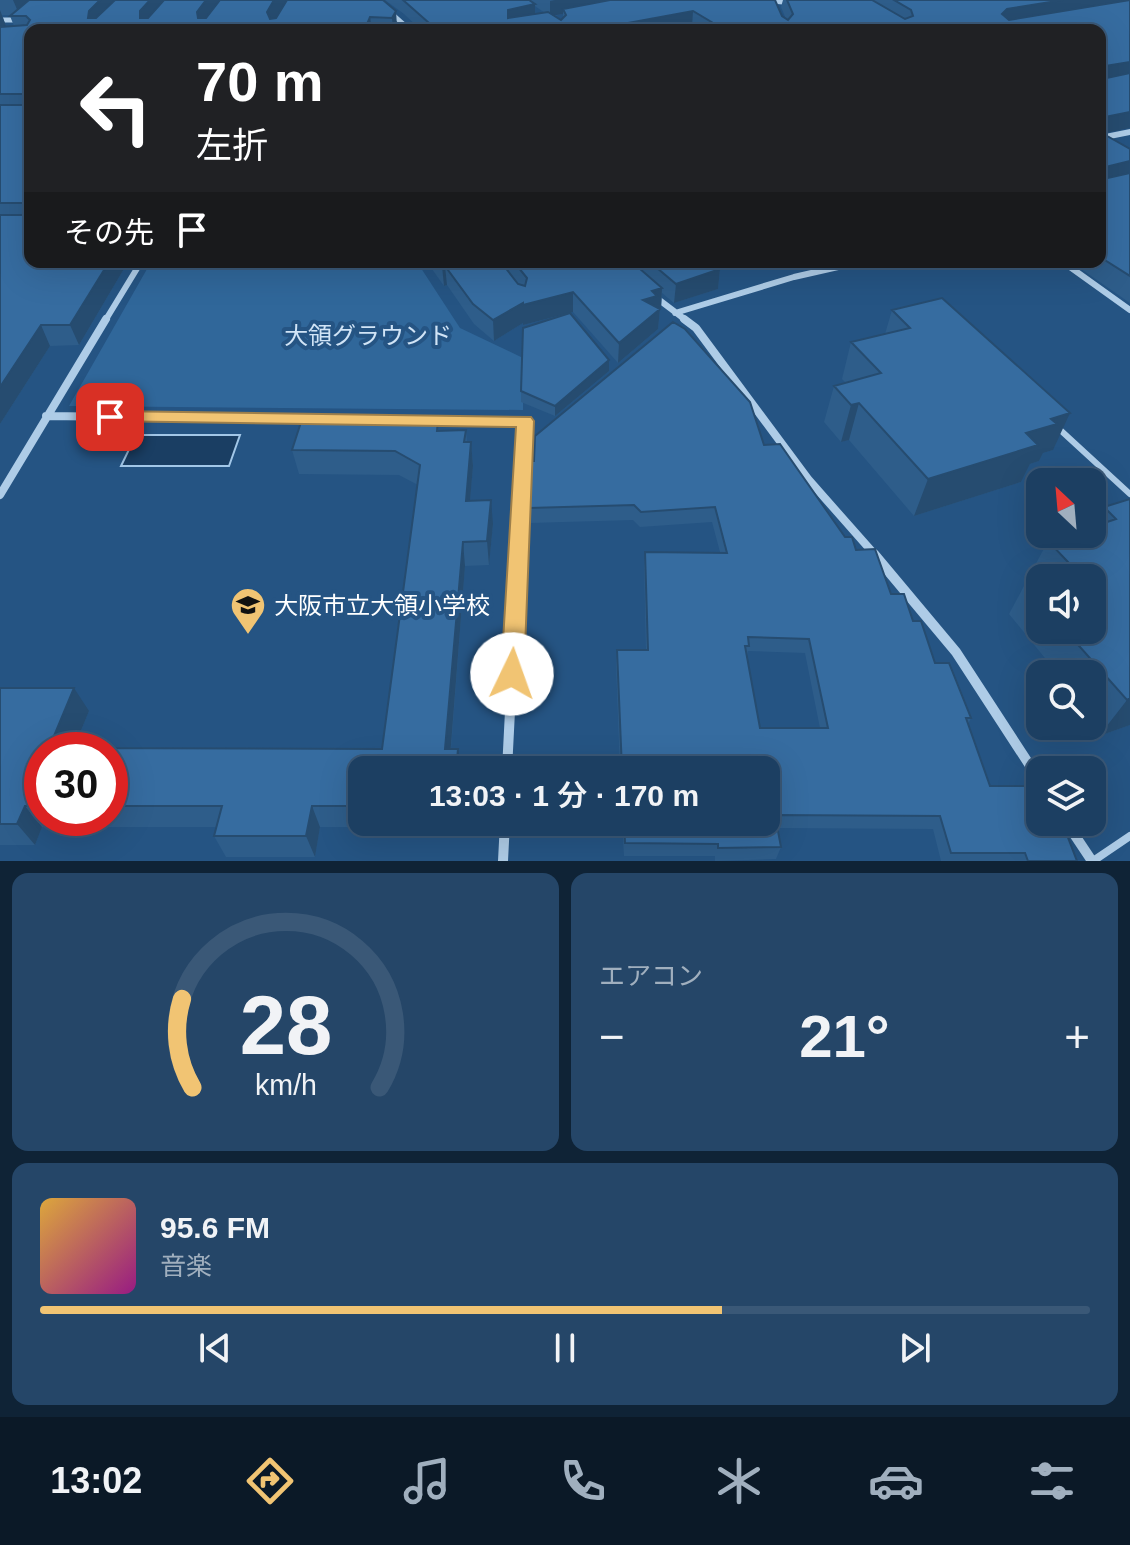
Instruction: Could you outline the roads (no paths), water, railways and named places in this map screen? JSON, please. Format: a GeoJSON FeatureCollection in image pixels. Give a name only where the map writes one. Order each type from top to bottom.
{"type":"FeatureCollection","features":[{"type":"Feature","properties":{"kind":"street"},"geometry":{"type":"LineString","coordinates":[[376,0],[403,24]]}},
{"type":"Feature","properties":{"kind":"street"},"geometry":{"type":"LineString","coordinates":[[762,0],[800,3]]}},
{"type":"Feature","properties":{"kind":"street"},"geometry":{"type":"LineString","coordinates":[[772,0],[779,15]]}},
{"type":"Feature","properties":{"kind":"street"},"geometry":{"type":"LineString","coordinates":[[0,20],[21,20],[11,29]]}},
{"type":"Feature","properties":{"kind":"street"},"geometry":{"type":"LineString","coordinates":[[1106,137],[1130,132]]}},
{"type":"Feature","properties":{"kind":"street"},"geometry":{"type":"LineString","coordinates":[[0,495],[137,268]]}},
{"type":"Feature","properties":{"kind":"street"},"geometry":{"type":"LineString","coordinates":[[671,328],[678,316],[794,277],[834,268]]}},
{"type":"Feature","properties":{"kind":"street"},"geometry":{"type":"LineString","coordinates":[[1071,268],[1130,310]]}},
{"type":"Feature","properties":{"kind":"street"},"geometry":{"type":"LineString","coordinates":[[651,293],[696,328],[808,479],[929,617],[956,652],[1026,760]]}},
{"type":"Feature","properties":{"kind":"street"},"geometry":{"type":"LineString","coordinates":[[46,416],[318,419]]}},
{"type":"Feature","properties":{"kind":"street"},"geometry":{"type":"LineString","coordinates":[[413,420],[525,421],[508,756]]}},
{"type":"Feature","properties":{"kind":"street"},"geometry":{"type":"LineString","coordinates":[[524,452],[536,442]]}},
{"type":"Feature","properties":{"kind":"street"},"geometry":{"type":"LineString","coordinates":[[503,861],[504,836]]}},
{"type":"Feature","properties":{"kind":"street"},"geometry":{"type":"LineString","coordinates":[[1075,836],[1092,861]]}},
{"type":"Feature","properties":{"kind":"lane"},"geometry":{"type":"LineString","coordinates":[[1052,422],[1130,494]]}},
{"type":"Feature","properties":{"kind":"lane"},"geometry":{"type":"LineString","coordinates":[[1092,861],[1130,836]]}},
{"type":"Feature","properties":{"kind":"place","name":"大阪市立大領小学校"},"geometry":{"type":"Point","coordinates":[248,636]}},
{"type":"Feature","properties":{"kind":"park label","name":"大領グラウンド"},"geometry":{"type":"Point","coordinates":[368,335]}}]}
